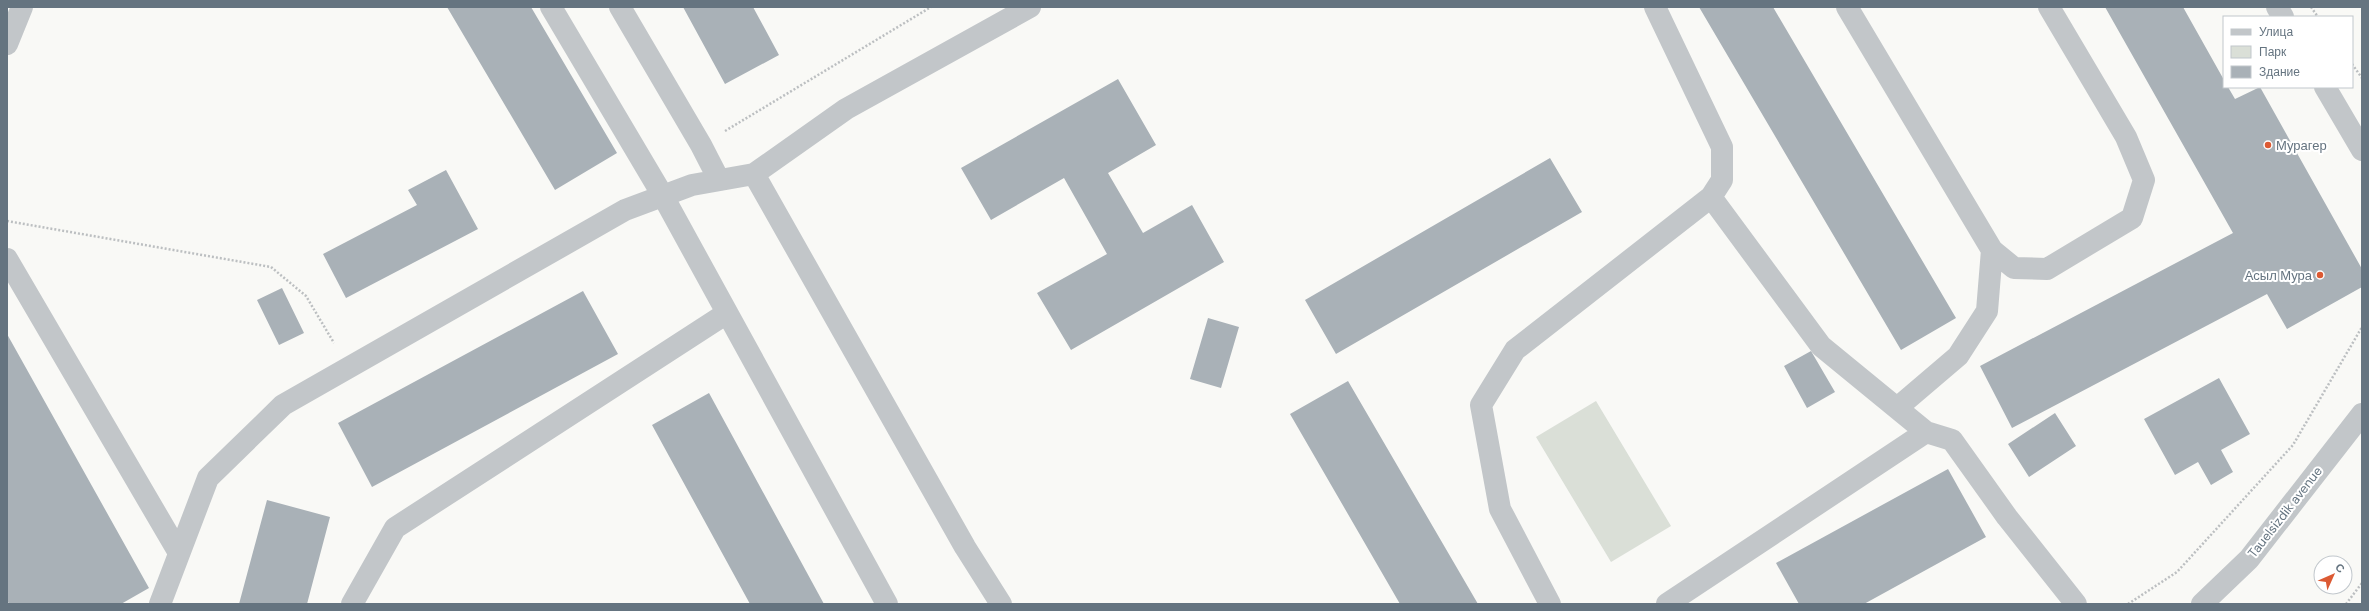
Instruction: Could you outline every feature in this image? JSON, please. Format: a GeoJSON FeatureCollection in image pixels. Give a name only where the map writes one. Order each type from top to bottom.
{"type":"FeatureCollection","features":[{"type":"Feature","properties":{"kind":"street"},"geometry":{"type":"LineString","coordinates":[[7,44],[22,7]]}},
{"type":"Feature","properties":{"kind":"street"},"geometry":{"type":"LineString","coordinates":[[551,7],[663,196],[887,604]]}},
{"type":"Feature","properties":{"kind":"street"},"geometry":{"type":"LineString","coordinates":[[620,7],[701,145],[718,180]]}},
{"type":"Feature","properties":{"kind":"street"},"geometry":{"type":"LineString","coordinates":[[160,604],[208,478],[283,405],[625,210],[692,185],[754,174],[846,109],[1030,7]]}},
{"type":"Feature","properties":{"kind":"street"},"geometry":{"type":"LineString","coordinates":[[1550,604],[1500,509],[1482,405],[1515,350],[1711,197],[1722,180],[1722,147],[1655,7]]}},
{"type":"Feature","properties":{"kind":"street"},"geometry":{"type":"LineString","coordinates":[[1847,7],[1992,250],[2014,268],[2048,269],[2132,218],[2144,180],[2126,137],[2049,7]]}},
{"type":"Feature","properties":{"kind":"street"},"geometry":{"type":"LineString","coordinates":[[2277,7],[2282,16]]}},
{"type":"Feature","properties":{"kind":"street"},"geometry":{"type":"LineString","coordinates":[[2325,88],[2362,150]]}},
{"type":"Feature","properties":{"kind":"street"},"geometry":{"type":"LineString","coordinates":[[754,174],[964,547],[1001,604]]}},
{"type":"Feature","properties":{"kind":"street"},"geometry":{"type":"LineString","coordinates":[[1711,197],[1821,346],[1926,432],[1952,440],[2007,517],[2076,604]]}},
{"type":"Feature","properties":{"kind":"street"},"geometry":{"type":"LineString","coordinates":[[1897,408],[1958,356],[1987,311],[1992,250]]}},
{"type":"Feature","properties":{"kind":"street"},"geometry":{"type":"LineString","coordinates":[[7,259],[179,553]]}},
{"type":"Feature","properties":{"kind":"street"},"geometry":{"type":"LineString","coordinates":[[352,604],[395,528],[727,313]]}},
{"type":"Feature","properties":{"kind":"street","name":"Tauelsizdik avenue"},"geometry":{"type":"LineString","coordinates":[[2202,604],[2249,559],[2362,414]]}},
{"type":"Feature","properties":{"kind":"street"},"geometry":{"type":"LineString","coordinates":[[1667,604],[1926,432]]}},
{"type":"Feature","properties":{"kind":"path"},"geometry":{"type":"LineString","coordinates":[[701,145],[931,7]]}},
{"type":"Feature","properties":{"kind":"path"},"geometry":{"type":"LineString","coordinates":[[2311,7],[2317,16]]}},
{"type":"Feature","properties":{"kind":"path"},"geometry":{"type":"LineString","coordinates":[[2353,65],[2362,78]]}},
{"type":"Feature","properties":{"kind":"path"},"geometry":{"type":"LineString","coordinates":[[7,221],[271,267],[306,296],[349,367]]}},
{"type":"Feature","properties":{"kind":"path"},"geometry":{"type":"LineString","coordinates":[[2128,604],[2177,572],[2293,445],[2362,327]]}},
{"type":"Feature","properties":{"kind":"path"},"geometry":{"type":"LineString","coordinates":[[2346,604],[2362,583]]}},
{"type":"Feature","properties":{"kind":"green space"},"geometry":{"type":"Polygon","coordinates":[[[1596,401],[1671,526],[1611,562],[1536,437],[1596,401]]]}},
{"type":"Feature","properties":{"kind":"building"},"geometry":{"type":"Polygon","coordinates":[[[447,7],[531,7],[617,153],[555,190],[447,7]]]}},
{"type":"Feature","properties":{"kind":"building"},"geometry":{"type":"Polygon","coordinates":[[[683,7],[753,7],[779,55],[725,84],[683,7]]]}},
{"type":"Feature","properties":{"kind":"building"},"geometry":{"type":"Polygon","coordinates":[[[1699,7],[1773,7],[1956,318],[1901,350],[1699,7]]]}},
{"type":"Feature","properties":{"kind":"building"},"geometry":{"type":"Polygon","coordinates":[[[2105,7],[2183,7],[2223,78],[2223,88],[2229,88],[2235,99],[2261,88],[2362,269],[2362,287],[2287,329],[2267,294],[2012,428],[1980,366],[2233,233],[2105,7]]]}},
{"type":"Feature","properties":{"kind":"building"},"geometry":{"type":"Polygon","coordinates":[[[1118,79],[1156,145],[1108,173],[1143,233],[1192,205],[1224,262],[1071,350],[1037,293],[1107,254],[1064,178],[991,220],[961,168],[1118,79]]]}},
{"type":"Feature","properties":{"kind":"building"},"geometry":{"type":"Polygon","coordinates":[[[1550,158],[1582,212],[1336,354],[1305,300],[1550,158]]]}},
{"type":"Feature","properties":{"kind":"building"},"geometry":{"type":"Polygon","coordinates":[[[446,170],[478,229],[346,298],[323,254],[417,205],[408,190],[446,170]]]}},
{"type":"Feature","properties":{"kind":"building"},"geometry":{"type":"Polygon","coordinates":[[[282,288],[304,333],[279,345],[257,300],[282,288]]]}},
{"type":"Feature","properties":{"kind":"building"},"geometry":{"type":"Polygon","coordinates":[[[583,291],[618,354],[372,487],[338,423],[583,291]]]}},
{"type":"Feature","properties":{"kind":"building"},"geometry":{"type":"Polygon","coordinates":[[[1208,318],[1239,327],[1221,388],[1190,379],[1208,318]]]}},
{"type":"Feature","properties":{"kind":"building"},"geometry":{"type":"Polygon","coordinates":[[[7,334],[149,588],[121,604],[9,604],[7,600],[7,334]]]}},
{"type":"Feature","properties":{"kind":"building"},"geometry":{"type":"Polygon","coordinates":[[[1811,351],[1835,392],[1807,408],[1784,366],[1811,351]]]}},
{"type":"Feature","properties":{"kind":"building"},"geometry":{"type":"Polygon","coordinates":[[[2219,378],[2250,434],[2221,450],[2233,472],[2211,485],[2198,462],[2175,475],[2144,419],[2219,378]]]}},
{"type":"Feature","properties":{"kind":"building"},"geometry":{"type":"Polygon","coordinates":[[[1348,381],[1478,604],[1400,604],[1290,414],[1348,381]]]}},
{"type":"Feature","properties":{"kind":"building"},"geometry":{"type":"Polygon","coordinates":[[[709,393],[824,604],[750,604],[652,425],[709,393]]]}},
{"type":"Feature","properties":{"kind":"building"},"geometry":{"type":"Polygon","coordinates":[[[2055,413],[2076,446],[2029,477],[2008,444],[2055,413]]]}},
{"type":"Feature","properties":{"kind":"building"},"geometry":{"type":"Polygon","coordinates":[[[1948,469],[1986,537],[1864,604],[1799,604],[1776,563],[1948,469]]]}},
{"type":"Feature","properties":{"kind":"building"},"geometry":{"type":"Polygon","coordinates":[[[267,500],[330,517],[307,604],[239,604],[267,500]]]}},
{"type":"Feature","properties":{"kind":"place","name":"Мурагер"},"geometry":{"type":"Point","coordinates":[2268,145]}},
{"type":"Feature","properties":{"kind":"place","name":"Асыл Мура"},"geometry":{"type":"Point","coordinates":[2320,275]}}]}
